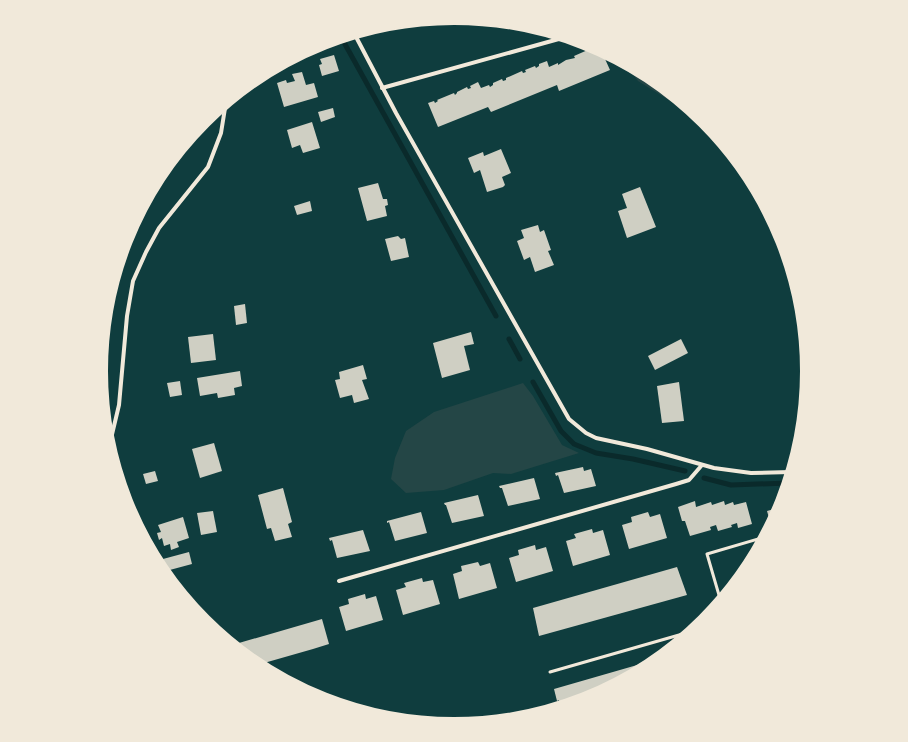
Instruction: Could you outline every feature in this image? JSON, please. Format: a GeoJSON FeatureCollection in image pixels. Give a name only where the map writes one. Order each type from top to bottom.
{"type":"FeatureCollection","features":[{"type":"Feature","properties":{"kind":"street"},"geometry":{"type":"LineString","coordinates":[[357,38],[382,88],[490,276],[544,377],[569,419],[582,430],[596,438],[647,449],[702,465],[732,472],[786,472]]}},
{"type":"Feature","properties":{"kind":"street"},"geometry":{"type":"LineString","coordinates":[[382,88],[557,40]]}},
{"type":"Feature","properties":{"kind":"street"},"geometry":{"type":"LineString","coordinates":[[113,431],[118,405],[127,316],[133,281],[159,228],[208,167],[221,133],[225,110]]}},
{"type":"Feature","properties":{"kind":"street"},"geometry":{"type":"LineString","coordinates":[[339,581],[689,480],[702,465]]}},
{"type":"Feature","properties":{"kind":"lane"},"geometry":{"type":"LineString","coordinates":[[718,596],[707,554],[758,539]]}},
{"type":"Feature","properties":{"kind":"lane"},"geometry":{"type":"LineString","coordinates":[[550,672],[679,635]]}},
{"type":"Feature","properties":{"kind":"shaded area"},"geometry":{"type":"Polygon","coordinates":[[[632,72],[675,104],[638,81],[632,72]]]}},
{"type":"Feature","properties":{"kind":"shaded area"},"geometry":{"type":"Polygon","coordinates":[[[523,383],[533,396],[562,445],[579,453],[511,474],[493,473],[444,490],[406,493],[391,479],[395,458],[406,431],[434,412],[523,383]]]}},
{"type":"Feature","properties":{"kind":"building"},"geometry":{"type":"Polygon","coordinates":[[[587,50],[605,59],[610,70],[559,91],[557,85],[491,112],[488,107],[438,127],[428,103],[434,101],[435,103],[438,101],[437,100],[454,93],[455,95],[457,92],[467,87],[468,89],[471,88],[470,86],[478,82],[481,88],[489,85],[490,87],[493,83],[502,79],[503,81],[506,80],[506,78],[522,71],[523,73],[526,72],[525,70],[535,66],[536,68],[539,64],[547,61],[549,67],[575,58],[574,56],[587,50]]]}},
{"type":"Feature","properties":{"kind":"building"},"geometry":{"type":"Polygon","coordinates":[[[334,55],[339,71],[322,76],[319,65],[322,64],[320,59],[334,55]]]}},
{"type":"Feature","properties":{"kind":"building"},"geometry":{"type":"Polygon","coordinates":[[[302,72],[306,85],[314,83],[318,97],[284,107],[277,83],[286,80],[287,83],[295,81],[292,74],[302,72]]]}},
{"type":"Feature","properties":{"kind":"building"},"geometry":{"type":"Polygon","coordinates":[[[333,108],[335,117],[321,122],[318,112],[333,108]]]}},
{"type":"Feature","properties":{"kind":"building"},"geometry":{"type":"Polygon","coordinates":[[[312,122],[320,148],[303,153],[300,145],[292,148],[287,130],[312,122]]]}},
{"type":"Feature","properties":{"kind":"building"},"geometry":{"type":"Polygon","coordinates":[[[501,149],[511,173],[502,177],[505,185],[503,187],[487,192],[480,170],[474,173],[468,158],[483,152],[484,156],[501,149]]]}},
{"type":"Feature","properties":{"kind":"building"},"geometry":{"type":"Polygon","coordinates":[[[378,183],[383,199],[387,199],[388,205],[385,206],[387,216],[367,221],[358,188],[378,183]]]}},
{"type":"Feature","properties":{"kind":"building"},"geometry":{"type":"Polygon","coordinates":[[[640,187],[656,227],[627,238],[618,211],[627,208],[622,194],[640,187]]]}},
{"type":"Feature","properties":{"kind":"building"},"geometry":{"type":"Polygon","coordinates":[[[310,201],[312,211],[297,215],[294,206],[310,201]]]}},
{"type":"Feature","properties":{"kind":"building"},"geometry":{"type":"Polygon","coordinates":[[[538,225],[540,232],[544,230],[551,250],[548,251],[554,265],[535,272],[530,257],[524,260],[517,241],[524,238],[521,230],[538,225]]]}},
{"type":"Feature","properties":{"kind":"building"},"geometry":{"type":"Polygon","coordinates":[[[398,236],[401,239],[405,238],[409,257],[391,261],[385,239],[398,236]]]}},
{"type":"Feature","properties":{"kind":"building"},"geometry":{"type":"Polygon","coordinates":[[[245,304],[247,323],[236,325],[234,306],[245,304]]]}},
{"type":"Feature","properties":{"kind":"building"},"geometry":{"type":"Polygon","coordinates":[[[471,332],[474,344],[464,346],[470,370],[442,378],[433,343],[471,332]]]}},
{"type":"Feature","properties":{"kind":"building"},"geometry":{"type":"Polygon","coordinates":[[[213,334],[216,360],[191,363],[188,337],[213,334]]]}},
{"type":"Feature","properties":{"kind":"building"},"geometry":{"type":"Polygon","coordinates":[[[681,339],[688,353],[655,370],[648,356],[681,339]]]}},
{"type":"Feature","properties":{"kind":"building"},"geometry":{"type":"Polygon","coordinates":[[[363,365],[367,379],[362,380],[369,399],[354,403],[352,395],[340,398],[335,380],[340,379],[339,372],[363,365]]]}},
{"type":"Feature","properties":{"kind":"building"},"geometry":{"type":"Polygon","coordinates":[[[240,371],[242,386],[234,388],[235,395],[218,398],[217,393],[200,396],[197,378],[240,371]]]}},
{"type":"Feature","properties":{"kind":"building"},"geometry":{"type":"Polygon","coordinates":[[[180,381],[182,395],[170,397],[167,383],[180,381]]]}},
{"type":"Feature","properties":{"kind":"building"},"geometry":{"type":"Polygon","coordinates":[[[679,382],[684,421],[662,423],[657,386],[679,382]]]}},
{"type":"Feature","properties":{"kind":"building"},"geometry":{"type":"Polygon","coordinates":[[[214,443],[222,471],[200,478],[192,449],[214,443]]]}},
{"type":"Feature","properties":{"kind":"building"},"geometry":{"type":"Polygon","coordinates":[[[583,467],[584,471],[591,469],[596,486],[564,493],[558,475],[556,476],[555,473],[583,467]]]}},
{"type":"Feature","properties":{"kind":"building"},"geometry":{"type":"Polygon","coordinates":[[[155,471],[158,481],[146,484],[143,474],[155,471]]]}},
{"type":"Feature","properties":{"kind":"building"},"geometry":{"type":"Polygon","coordinates":[[[534,478],[540,499],[508,506],[502,488],[499,486],[534,478]]]}},
{"type":"Feature","properties":{"kind":"building"},"geometry":{"type":"Polygon","coordinates":[[[283,488],[292,522],[288,524],[292,537],[275,541],[271,528],[267,529],[258,495],[283,488]]]}},
{"type":"Feature","properties":{"kind":"building"},"geometry":{"type":"Polygon","coordinates":[[[478,495],[484,516],[452,523],[444,503],[478,495]]]}},
{"type":"Feature","properties":{"kind":"building"},"geometry":{"type":"Polygon","coordinates":[[[695,501],[696,507],[711,502],[712,505],[724,501],[725,505],[733,502],[734,505],[746,502],[752,524],[738,528],[737,523],[731,525],[732,527],[718,531],[716,525],[710,527],[711,530],[690,536],[685,521],[682,521],[678,507],[695,501]]]}},
{"type":"Feature","properties":{"kind":"building"},"geometry":{"type":"Polygon","coordinates":[[[772,510],[769,517],[767,511],[772,510]]]}},
{"type":"Feature","properties":{"kind":"building"},"geometry":{"type":"Polygon","coordinates":[[[213,511],[217,532],[201,535],[197,513],[213,511]]]}},
{"type":"Feature","properties":{"kind":"building"},"geometry":{"type":"Polygon","coordinates":[[[421,512],[427,533],[395,541],[389,522],[387,523],[387,521],[421,512]]]}},
{"type":"Feature","properties":{"kind":"building"},"geometry":{"type":"Polygon","coordinates":[[[648,512],[650,517],[660,514],[667,538],[629,549],[622,525],[632,522],[631,517],[648,512]]]}},
{"type":"Feature","properties":{"kind":"building"},"geometry":{"type":"Polygon","coordinates":[[[183,517],[189,538],[177,542],[179,547],[171,550],[170,544],[164,546],[162,538],[159,540],[157,533],[161,532],[158,525],[183,517]]]}},
{"type":"Feature","properties":{"kind":"building"},"geometry":{"type":"Polygon","coordinates":[[[592,529],[593,533],[603,530],[610,555],[573,566],[566,541],[576,538],[574,534],[592,529]]]}},
{"type":"Feature","properties":{"kind":"building"},"geometry":{"type":"Polygon","coordinates":[[[363,530],[370,551],[337,558],[332,540],[330,541],[329,538],[363,530]]]}},
{"type":"Feature","properties":{"kind":"building"},"geometry":{"type":"Polygon","coordinates":[[[535,545],[536,550],[546,547],[553,571],[516,582],[509,558],[519,555],[518,550],[535,545]]]}},
{"type":"Feature","properties":{"kind":"building"},"geometry":{"type":"Polygon","coordinates":[[[189,552],[192,564],[170,570],[163,559],[189,552]]]}},
{"type":"Feature","properties":{"kind":"building"},"geometry":{"type":"Polygon","coordinates":[[[478,562],[480,566],[490,563],[497,588],[459,599],[453,574],[462,571],[461,566],[478,562]]]}},
{"type":"Feature","properties":{"kind":"building"},"geometry":{"type":"Polygon","coordinates":[[[677,567],[687,595],[539,636],[533,608],[677,567]]]}},
{"type":"Feature","properties":{"kind":"building"},"geometry":{"type":"Polygon","coordinates":[[[422,578],[423,582],[433,580],[440,604],[403,615],[396,590],[406,587],[404,583],[422,578]]]}},
{"type":"Feature","properties":{"kind":"building"},"geometry":{"type":"Polygon","coordinates":[[[365,594],[366,599],[376,596],[383,620],[346,631],[339,607],[349,604],[348,599],[365,594]]]}},
{"type":"Feature","properties":{"kind":"building"},"geometry":{"type":"Polygon","coordinates":[[[322,619],[329,644],[265,663],[239,643],[322,619]]]}},
{"type":"Feature","properties":{"kind":"building"},"geometry":{"type":"Polygon","coordinates":[[[640,664],[587,692],[566,700],[557,701],[554,689],[640,664]]]}},
{"type":"Feature","properties":{"kind":"waterway"},"geometry":{"type":"LineString","coordinates":[[344,42],[496,316]]}},
{"type":"Feature","properties":{"kind":"waterway"},"geometry":{"type":"LineString","coordinates":[[509,339],[520,359]]}},
{"type":"Feature","properties":{"kind":"waterway"},"geometry":{"type":"LineString","coordinates":[[533,382],[561,431],[574,444],[596,453],[633,459],[685,471]]}},
{"type":"Feature","properties":{"kind":"waterway"},"geometry":{"type":"LineString","coordinates":[[704,478],[731,485],[783,483]]}}]}
